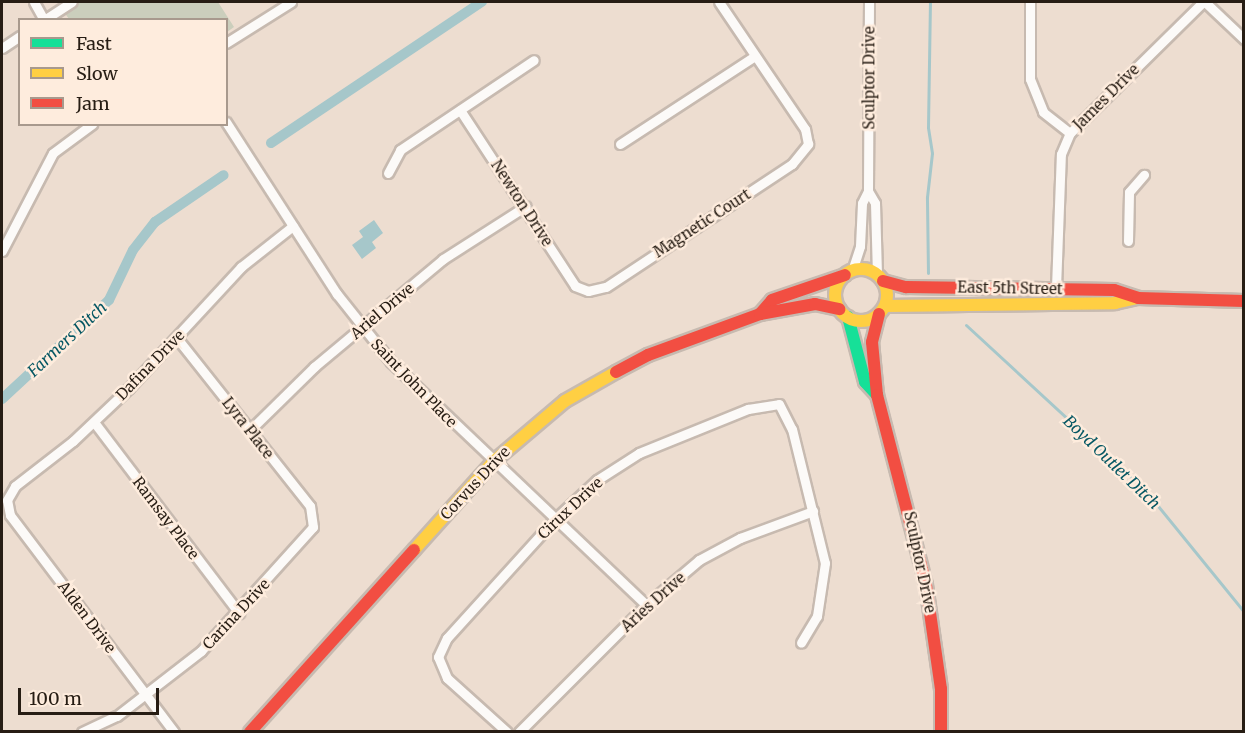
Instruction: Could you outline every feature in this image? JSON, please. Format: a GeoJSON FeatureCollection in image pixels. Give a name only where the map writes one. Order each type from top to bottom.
{"type":"FeatureCollection","features":[{"type":"Feature","properties":{"kind":"street"},"geometry":{"type":"LineString","coordinates":[[34,2],[43,18]]}},
{"type":"Feature","properties":{"kind":"street"},"geometry":{"type":"LineString","coordinates":[[47,18],[72,2]]}},
{"type":"Feature","properties":{"kind":"street"},"geometry":{"type":"LineString","coordinates":[[228,42],[291,2]]}},
{"type":"Feature","properties":{"kind":"street"},"geometry":{"type":"LineString","coordinates":[[620,144],[755,56],[719,2]]}},
{"type":"Feature","properties":{"kind":"street","name":"Sculptor Drive"},"geometry":{"type":"LineString","coordinates":[[849,273],[860,246],[862,203],[868,191],[869,2]]}},
{"type":"Feature","properties":{"kind":"street"},"geometry":{"type":"LineString","coordinates":[[1030,2],[1030,79],[1043,112],[1070,133]]}},
{"type":"Feature","properties":{"kind":"street"},"geometry":{"type":"LineString","coordinates":[[1204,2],[1244,39]]}},
{"type":"Feature","properties":{"kind":"street","name":"James Drive"},"geometry":{"type":"LineString","coordinates":[[1056,288],[1061,154],[1070,133],[1204,2]]}},
{"type":"Feature","properties":{"kind":"street"},"geometry":{"type":"LineString","coordinates":[[2,48],[18,37]]}},
{"type":"Feature","properties":{"kind":"street","name":"Magnetic Court"},"geometry":{"type":"LineString","coordinates":[[588,291],[606,287],[792,164],[808,144],[805,129],[755,56]]}},
{"type":"Feature","properties":{"kind":"street"},"geometry":{"type":"LineString","coordinates":[[388,173],[400,150],[534,60]]}},
{"type":"Feature","properties":{"kind":"street","name":"Newton Drive"},"geometry":{"type":"LineString","coordinates":[[460,110],[525,206],[575,286],[588,291]]}},
{"type":"Feature","properties":{"kind":"street","name":"Saint John Place"},"geometry":{"type":"LineString","coordinates":[[228,125],[362,328],[407,379],[646,605]]}},
{"type":"Feature","properties":{"kind":"street"},"geometry":{"type":"LineString","coordinates":[[2,251],[53,153],[89,126]]}},
{"type":"Feature","properties":{"kind":"street"},"geometry":{"type":"LineString","coordinates":[[1128,241],[1129,192],[1144,175]]}},
{"type":"Feature","properties":{"kind":"street","name":"Sculptor Drive"},"geometry":{"type":"LineString","coordinates":[[868,191],[875,203],[880,278]]}},
{"type":"Feature","properties":{"kind":"street","name":"Ariel Drive"},"geometry":{"type":"LineString","coordinates":[[250,430],[298,381],[443,260],[525,206]]}},
{"type":"Feature","properties":{"kind":"street","name":"Dafina Drive"},"geometry":{"type":"LineString","coordinates":[[4,502],[15,486],[94,422],[177,338],[241,267],[293,226]]}},
{"type":"Feature","properties":{"kind":"street"},"geometry":{"type":"LineString","coordinates":[[849,273],[880,278],[882,310],[864,321],[844,313],[836,295],[849,273]]}},
{"type":"Feature","properties":{"kind":"street","name":"Corvus Drive"},"geometry":{"type":"LineString","coordinates":[[760,314],[772,300],[849,273]]}},
{"type":"Feature","properties":{"kind":"street","name":"East 5th Street"},"geometry":{"type":"LineString","coordinates":[[880,278],[906,286],[1114,290],[1138,297],[1244,301]]}},
{"type":"Feature","properties":{"kind":"street","name":"East 5th Street"},"geometry":{"type":"LineString","coordinates":[[882,310],[895,303],[1115,303],[1138,297]]}},
{"type":"Feature","properties":{"kind":"street","name":"Corvus Drive"},"geometry":{"type":"LineString","coordinates":[[250,732],[493,462],[540,420],[601,378],[648,355],[760,314],[815,304],[844,313]]}},
{"type":"Feature","properties":{"kind":"street","name":"Sculptor Drive"},"geometry":{"type":"LineString","coordinates":[[882,310],[872,342],[877,395],[926,585],[941,689],[940,732]]}},
{"type":"Feature","properties":{"kind":"street","name":"Sculptor Drive"},"geometry":{"type":"LineString","coordinates":[[844,313],[866,382],[877,395]]}},
{"type":"Feature","properties":{"kind":"street","name":"Lyra Place"},"geometry":{"type":"LineString","coordinates":[[177,338],[310,506],[314,521]]}},
{"type":"Feature","properties":{"kind":"street","name":"Cirux Drive"},"geometry":{"type":"LineString","coordinates":[[507,732],[447,678],[438,657],[447,638],[555,519],[597,480],[639,453],[748,409],[779,404],[792,429],[813,511]]}},
{"type":"Feature","properties":{"kind":"street","name":"Ramsay Place"},"geometry":{"type":"LineString","coordinates":[[94,422],[239,613]]}},
{"type":"Feature","properties":{"kind":"street","name":"Alden Drive"},"geometry":{"type":"LineString","coordinates":[[4,502],[10,515],[174,732]]}},
{"type":"Feature","properties":{"kind":"street"},"geometry":{"type":"LineString","coordinates":[[801,643],[817,616],[825,562],[813,511]]}},
{"type":"Feature","properties":{"kind":"street","name":"Aries Drive"},"geometry":{"type":"LineString","coordinates":[[519,732],[646,605],[699,560],[740,538],[813,511]]}},
{"type":"Feature","properties":{"kind":"street","name":"Carina Drive"},"geometry":{"type":"LineString","coordinates":[[82,732],[117,716],[146,696],[201,651],[239,613],[310,533],[314,521]]}},
{"type":"Feature","properties":{"kind":"green space"},"geometry":{"type":"Polygon","coordinates":[[[81,2],[218,2],[234,27],[228,31],[228,18],[68,18],[64,12],[81,2]]]}},
{"type":"Feature","properties":{"kind":"water"},"geometry":{"type":"Polygon","coordinates":[[[374,220],[383,233],[372,242],[376,248],[362,259],[352,245],[363,237],[359,231],[374,220]]]}},
{"type":"Feature","properties":{"kind":"waterway","name":"Farmers Ditch"},"geometry":{"type":"LineString","coordinates":[[271,143],[482,2]]}},
{"type":"Feature","properties":{"kind":"waterway","name":"Boyd Outlet Ditch"},"geometry":{"type":"LineString","coordinates":[[928,273],[927,197],[932,153],[928,127],[930,2]]}},
{"type":"Feature","properties":{"kind":"waterway","name":"Farmers Ditch"},"geometry":{"type":"LineString","coordinates":[[2,399],[109,300],[133,250],[155,222],[224,175]]}},
{"type":"Feature","properties":{"kind":"waterway","name":"Boyd Outlet Ditch"},"geometry":{"type":"LineString","coordinates":[[966,325],[1145,490],[1244,612]]}},
{"type":"Feature","properties":{"kind":"traffic: fast"},"geometry":{"type":"LineString","coordinates":[[848,317],[865,382],[877,395]]}},
{"type":"Feature","properties":{"kind":"traffic: slow"},"geometry":{"type":"LineString","coordinates":[[861,269],[871,271],[879,277],[885,285],[887,295],[885,305],[879,313],[871,319],[861,321],[851,319],[843,313],[837,305],[835,295],[837,285],[843,277],[851,271],[861,269]]}},
{"type":"Feature","properties":{"kind":"traffic: slow"},"geometry":{"type":"LineString","coordinates":[[885,306],[1115,303],[1137,298]]}},
{"type":"Feature","properties":{"kind":"traffic: slow"},"geometry":{"type":"LineString","coordinates":[[414,550],[493,462],[565,401],[616,372]]}},
{"type":"Feature","properties":{"kind":"traffic: jam"},"geometry":{"type":"LineString","coordinates":[[760,314],[772,300],[845,275]]}},
{"type":"Feature","properties":{"kind":"traffic: jam"},"geometry":{"type":"LineString","coordinates":[[883,281],[906,287],[1114,290],[1138,298],[1244,301]]}},
{"type":"Feature","properties":{"kind":"traffic: jam"},"geometry":{"type":"LineString","coordinates":[[616,372],[648,355],[760,314],[815,304],[839,309]]}},
{"type":"Feature","properties":{"kind":"traffic: jam"},"geometry":{"type":"LineString","coordinates":[[879,314],[872,342],[877,395],[926,585],[941,689],[941,732]]}},
{"type":"Feature","properties":{"kind":"traffic: jam"},"geometry":{"type":"LineString","coordinates":[[250,732],[414,550]]}}]}
